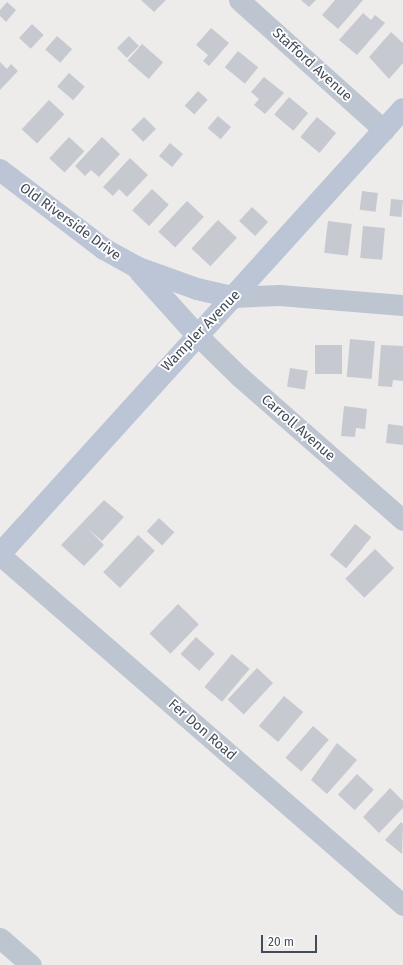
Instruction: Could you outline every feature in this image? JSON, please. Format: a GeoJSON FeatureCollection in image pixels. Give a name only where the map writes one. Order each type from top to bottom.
{"type":"FeatureCollection","features":[{"type":"Feature","properties":{"kind":"street","name":"Stafford Avenue"},"geometry":{"type":"LineString","coordinates":[[240,0],[384,130]]}},
{"type":"Feature","properties":{"kind":"street","name":"Wampler Avenue"},"geometry":{"type":"LineString","coordinates":[[0,555],[196,334],[233,297],[403,109]]}},
{"type":"Feature","properties":{"kind":"street","name":"Old Riverside Drive"},"geometry":{"type":"LineString","coordinates":[[0,170],[104,249],[136,267],[197,289],[233,297],[279,295],[403,305]]}},
{"type":"Feature","properties":{"kind":"street"},"geometry":{"type":"LineString","coordinates":[[136,267],[196,334]]}},
{"type":"Feature","properties":{"kind":"street","name":"Carroll Avenue"},"geometry":{"type":"LineString","coordinates":[[196,334],[239,376],[403,520]]}},
{"type":"Feature","properties":{"kind":"street","name":"Fer Don Road"},"geometry":{"type":"LineString","coordinates":[[0,555],[403,905]]}},
{"type":"Feature","properties":{"kind":"street"},"geometry":{"type":"LineString","coordinates":[[0,938],[31,965]]}},
{"type":"Feature","properties":{"kind":"building"},"geometry":{"type":"Polygon","coordinates":[[[141,0],[166,0],[154,12],[141,0]]]}},
{"type":"Feature","properties":{"kind":"building"},"geometry":{"type":"Polygon","coordinates":[[[301,0],[316,0],[309,7],[301,0]]]}},
{"type":"Feature","properties":{"kind":"building"},"geometry":{"type":"Polygon","coordinates":[[[335,0],[363,0],[338,29],[322,15],[335,0]]]}},
{"type":"Feature","properties":{"kind":"building"},"geometry":{"type":"Polygon","coordinates":[[[7,2],[16,10],[6,22],[0,16],[0,10],[7,2]]]}},
{"type":"Feature","properties":{"kind":"building"},"geometry":{"type":"Polygon","coordinates":[[[363,13],[371,20],[375,15],[385,23],[357,55],[339,40],[363,13]]]}},
{"type":"Feature","properties":{"kind":"building"},"geometry":{"type":"Polygon","coordinates":[[[32,24],[44,35],[31,49],[19,38],[32,24]]]}},
{"type":"Feature","properties":{"kind":"building"},"geometry":{"type":"Polygon","coordinates":[[[211,28],[229,43],[209,66],[203,61],[208,55],[196,45],[211,28]]]}},
{"type":"Feature","properties":{"kind":"building"},"geometry":{"type":"Polygon","coordinates":[[[391,32],[403,43],[403,63],[389,79],[369,57],[391,32]]]}},
{"type":"Feature","properties":{"kind":"building"},"geometry":{"type":"Polygon","coordinates":[[[57,36],[72,49],[60,63],[45,50],[57,36]]]}},
{"type":"Feature","properties":{"kind":"building"},"geometry":{"type":"Polygon","coordinates":[[[129,36],[139,46],[127,58],[117,48],[129,36]]]}},
{"type":"Feature","properties":{"kind":"building"},"geometry":{"type":"Polygon","coordinates":[[[142,44],[163,62],[149,79],[128,61],[142,44]]]}},
{"type":"Feature","properties":{"kind":"building"},"geometry":{"type":"Polygon","coordinates":[[[238,51],[258,67],[245,84],[225,67],[238,51]]]}},
{"type":"Feature","properties":{"kind":"building"},"geometry":{"type":"Polygon","coordinates":[[[0,62],[7,69],[11,64],[18,71],[0,90],[0,62]]]}},
{"type":"Feature","properties":{"kind":"building"},"geometry":{"type":"Polygon","coordinates":[[[69,73],[85,87],[73,100],[57,87],[69,73]]]}},
{"type":"Feature","properties":{"kind":"building"},"geometry":{"type":"Polygon","coordinates":[[[264,77],[284,93],[265,114],[254,105],[259,99],[251,92],[264,77]]]}},
{"type":"Feature","properties":{"kind":"building"},"geometry":{"type":"Polygon","coordinates":[[[198,91],[208,100],[194,115],[185,106],[198,91]]]}},
{"type":"Feature","properties":{"kind":"building"},"geometry":{"type":"Polygon","coordinates":[[[289,97],[308,113],[293,131],[274,115],[289,97]]]}},
{"type":"Feature","properties":{"kind":"building"},"geometry":{"type":"Polygon","coordinates":[[[49,100],[64,114],[37,144],[22,129],[49,100]]]}},
{"type":"Feature","properties":{"kind":"building"},"geometry":{"type":"Polygon","coordinates":[[[218,116],[231,127],[221,139],[208,128],[218,116]]]}},
{"type":"Feature","properties":{"kind":"building"},"geometry":{"type":"Polygon","coordinates":[[[144,117],[156,129],[143,142],[131,130],[144,117]]]}},
{"type":"Feature","properties":{"kind":"building"},"geometry":{"type":"Polygon","coordinates":[[[317,117],[336,133],[319,153],[300,137],[317,117]]]}},
{"type":"Feature","properties":{"kind":"building"},"geometry":{"type":"Polygon","coordinates":[[[69,137],[84,151],[65,173],[49,158],[69,137]]]}},
{"type":"Feature","properties":{"kind":"building"},"geometry":{"type":"Polygon","coordinates":[[[102,137],[120,154],[99,177],[91,170],[85,176],[75,166],[102,137]]]}},
{"type":"Feature","properties":{"kind":"building"},"geometry":{"type":"Polygon","coordinates":[[[170,143],[183,154],[172,167],[159,156],[170,143]]]}},
{"type":"Feature","properties":{"kind":"building"},"geometry":{"type":"Polygon","coordinates":[[[130,158],[148,175],[127,197],[119,189],[113,196],[103,187],[130,158]]]}},
{"type":"Feature","properties":{"kind":"building"},"geometry":{"type":"Polygon","coordinates":[[[152,189],[169,205],[149,226],[132,210],[152,189]]]}},
{"type":"Feature","properties":{"kind":"building"},"geometry":{"type":"Polygon","coordinates":[[[362,191],[378,193],[376,212],[360,210],[362,191]]]}},
{"type":"Feature","properties":{"kind":"building"},"geometry":{"type":"Polygon","coordinates":[[[391,199],[403,200],[401,217],[390,216],[391,199]]]}},
{"type":"Feature","properties":{"kind":"building"},"geometry":{"type":"Polygon","coordinates":[[[187,201],[204,217],[175,247],[158,232],[187,201]]]}},
{"type":"Feature","properties":{"kind":"building"},"geometry":{"type":"Polygon","coordinates":[[[252,207],[268,222],[255,236],[239,221],[252,207]]]}},
{"type":"Feature","properties":{"kind":"building"},"geometry":{"type":"Polygon","coordinates":[[[218,220],[237,238],[210,266],[191,249],[218,220]]]}},
{"type":"Feature","properties":{"kind":"building"},"geometry":{"type":"Polygon","coordinates":[[[328,221],[352,224],[348,256],[324,253],[328,221]]]}},
{"type":"Feature","properties":{"kind":"building"},"geometry":{"type":"Polygon","coordinates":[[[363,226],[385,228],[382,260],[360,258],[363,226]]]}},
{"type":"Feature","properties":{"kind":"building"},"geometry":{"type":"Polygon","coordinates":[[[350,339],[375,341],[372,379],[347,377],[350,339]]]}},
{"type":"Feature","properties":{"kind":"building"},"geometry":{"type":"Polygon","coordinates":[[[315,345],[342,345],[342,374],[315,374],[315,345]]]}},
{"type":"Feature","properties":{"kind":"building"},"geometry":{"type":"Polygon","coordinates":[[[381,345],[403,346],[403,381],[393,380],[392,387],[378,386],[381,345]]]}},
{"type":"Feature","properties":{"kind":"building"},"geometry":{"type":"Polygon","coordinates":[[[290,368],[308,371],[305,390],[287,387],[290,368]]]}},
{"type":"Feature","properties":{"kind":"building"},"geometry":{"type":"Polygon","coordinates":[[[344,406],[367,409],[365,429],[356,428],[355,437],[341,436],[344,406]]]}},
{"type":"Feature","properties":{"kind":"building"},"geometry":{"type":"Polygon","coordinates":[[[388,424],[403,426],[403,445],[386,443],[388,424]]]}},
{"type":"Feature","properties":{"kind":"building"},"geometry":{"type":"Polygon","coordinates":[[[104,500],[124,517],[102,541],[88,529],[104,545],[84,566],[61,545],[104,500]]]}},
{"type":"Feature","properties":{"kind":"building"},"geometry":{"type":"Polygon","coordinates":[[[159,518],[174,532],[162,545],[147,531],[159,518]]]}},
{"type":"Feature","properties":{"kind":"building"},"geometry":{"type":"Polygon","coordinates":[[[355,524],[371,537],[346,568],[330,555],[355,524]]]}},
{"type":"Feature","properties":{"kind":"building"},"geometry":{"type":"Polygon","coordinates":[[[138,535],[155,551],[120,588],[103,572],[138,535]]]}},
{"type":"Feature","properties":{"kind":"building"},"geometry":{"type":"Polygon","coordinates":[[[375,549],[394,568],[364,598],[345,579],[375,549]]]}},
{"type":"Feature","properties":{"kind":"building"},"geometry":{"type":"Polygon","coordinates":[[[178,604],[199,624],[170,654],[150,633],[178,604]]]}},
{"type":"Feature","properties":{"kind":"building"},"geometry":{"type":"Polygon","coordinates":[[[196,637],[215,654],[199,671],[181,654],[196,637]]]}},
{"type":"Feature","properties":{"kind":"building"},"geometry":{"type":"Polygon","coordinates":[[[232,654],[250,669],[222,702],[204,687],[232,654]]]}},
{"type":"Feature","properties":{"kind":"building"},"geometry":{"type":"Polygon","coordinates":[[[257,668],[273,683],[244,714],[228,699],[257,668]]]}},
{"type":"Feature","properties":{"kind":"building"},"geometry":{"type":"Polygon","coordinates":[[[284,696],[303,712],[278,742],[259,726],[284,696]]]}},
{"type":"Feature","properties":{"kind":"building"},"geometry":{"type":"Polygon","coordinates":[[[313,726],[329,740],[301,771],[285,758],[313,726]]]}},
{"type":"Feature","properties":{"kind":"building"},"geometry":{"type":"Polygon","coordinates":[[[337,743],[357,760],[327,794],[311,780],[337,743]]]}},
{"type":"Feature","properties":{"kind":"building"},"geometry":{"type":"Polygon","coordinates":[[[357,774],[374,790],[355,810],[338,794],[357,774]]]}},
{"type":"Feature","properties":{"kind":"building"},"geometry":{"type":"Polygon","coordinates":[[[390,788],[403,801],[403,808],[379,833],[363,817],[390,788]]]}},
{"type":"Feature","properties":{"kind":"building"},"geometry":{"type":"Polygon","coordinates":[[[401,822],[403,824],[402,854],[385,840],[401,822]]]}}]}
